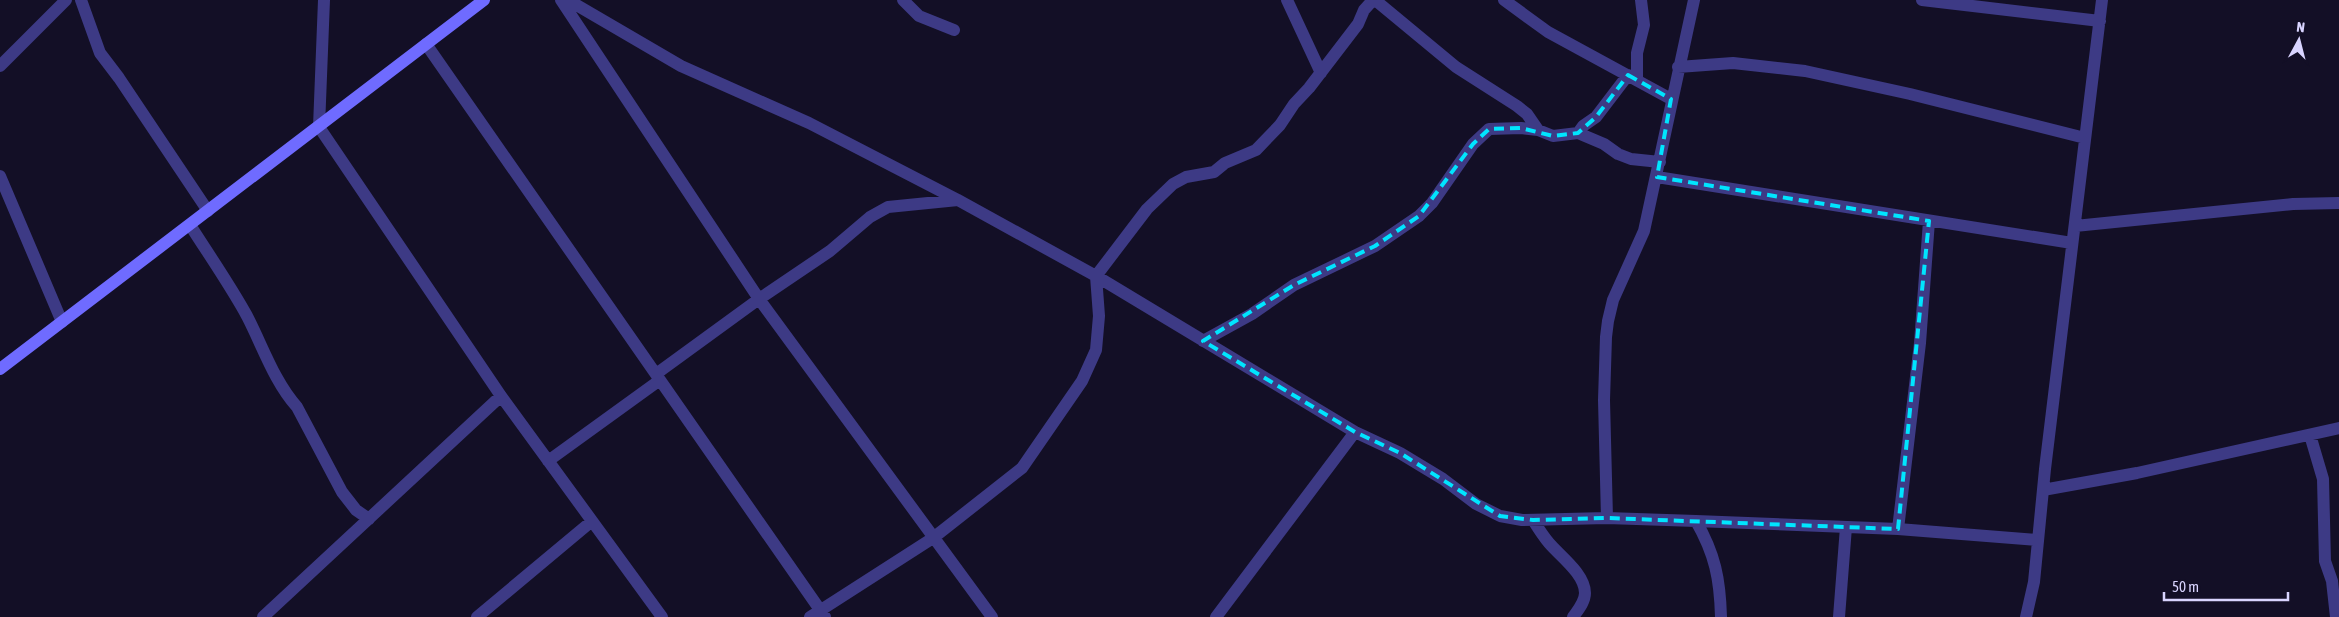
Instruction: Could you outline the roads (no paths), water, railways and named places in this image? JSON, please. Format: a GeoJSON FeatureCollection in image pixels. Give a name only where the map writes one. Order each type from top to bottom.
{"type":"FeatureCollection","features":[{"type":"Feature","properties":{"kind":"street"},"geometry":{"type":"LineString","coordinates":[[0,66],[66,0]]}},
{"type":"Feature","properties":{"kind":"street"},"geometry":{"type":"LineString","coordinates":[[81,0],[100,53],[208,211]]}},
{"type":"Feature","properties":{"kind":"street"},"geometry":{"type":"LineString","coordinates":[[324,0],[319,126],[501,396],[662,617]]}},
{"type":"Feature","properties":{"kind":"street"},"geometry":{"type":"LineString","coordinates":[[0,369],[484,0]]}},
{"type":"Feature","properties":{"kind":"street"},"geometry":{"type":"LineString","coordinates":[[561,0],[758,299],[992,617]]}},
{"type":"Feature","properties":{"kind":"street"},"geometry":{"type":"LineString","coordinates":[[568,0],[681,66],[810,123],[958,200],[1096,276],[1355,432],[1400,453],[1443,478],[1476,504],[1500,516],[1533,520],[1607,518],[1898,529],[2037,540]]}},
{"type":"Feature","properties":{"kind":"street"},"geometry":{"type":"LineString","coordinates":[[904,0],[919,16],[954,30]]}},
{"type":"Feature","properties":{"kind":"street"},"geometry":{"type":"LineString","coordinates":[[1287,0],[1321,73]]}},
{"type":"Feature","properties":{"kind":"street"},"geometry":{"type":"LineString","coordinates":[[426,44],[658,377],[818,615],[933,538],[1022,468],[1082,381],[1096,350],[1100,316],[1096,276],[1147,209],[1173,184],[1186,177],[1214,172],[1225,163],[1256,150],[1280,126],[1294,104],[1321,73],[1374,0],[1456,66],[1517,106],[1527,114],[1538,130]]}},
{"type":"Feature","properties":{"kind":"street"},"geometry":{"type":"LineString","coordinates":[[1504,0],[1548,32],[1671,99]]}},
{"type":"Feature","properties":{"kind":"street"},"geometry":{"type":"LineString","coordinates":[[1578,133],[1582,126],[1596,117],[1632,78],[1636,53],[1644,25],[1641,0]]}},
{"type":"Feature","properties":{"kind":"street"},"geometry":{"type":"LineString","coordinates":[[1607,518],[1604,400],[1606,337],[1613,300],[1644,231],[1657,177],[1671,99],[1694,0]]}},
{"type":"Feature","properties":{"kind":"street"},"geometry":{"type":"LineString","coordinates":[[1922,0],[1973,3],[2100,21]]}},
{"type":"Feature","properties":{"kind":"street"},"geometry":{"type":"LineString","coordinates":[[2026,617],[2034,582],[2037,540],[2072,243],[2100,21],[2105,0]]}},
{"type":"Feature","properties":{"kind":"street"},"geometry":{"type":"LineString","coordinates":[[1678,67],[1733,63],[1805,71],[1910,94],[2085,138]]}},
{"type":"Feature","properties":{"kind":"street"},"geometry":{"type":"LineString","coordinates":[[1203,341],[1252,314],[1294,285],[1376,246],[1406,223],[1419,216],[1432,204],[1473,144],[1489,129],[1507,127],[1538,130],[1553,136],[1578,133],[1604,144],[1618,154],[1631,159],[1660,162]]}},
{"type":"Feature","properties":{"kind":"street"},"geometry":{"type":"LineString","coordinates":[[0,176],[62,322]]}},
{"type":"Feature","properties":{"kind":"street"},"geometry":{"type":"LineString","coordinates":[[1657,177],[2072,243]]}},
{"type":"Feature","properties":{"kind":"street"},"geometry":{"type":"LineString","coordinates":[[548,460],[758,299],[830,251],[870,217],[888,207],[958,200]]}},
{"type":"Feature","properties":{"kind":"street"},"geometry":{"type":"LineString","coordinates":[[2075,226],[2293,204],[2339,202]]}},
{"type":"Feature","properties":{"kind":"street"},"geometry":{"type":"LineString","coordinates":[[1898,529],[1920,343],[1929,221]]}},
{"type":"Feature","properties":{"kind":"street"},"geometry":{"type":"LineString","coordinates":[[190,225],[231,288],[287,396],[297,407],[342,492],[356,510],[369,519]]}},
{"type":"Feature","properties":{"kind":"street"},"geometry":{"type":"LineString","coordinates":[[264,617],[501,396]]}},
{"type":"Feature","properties":{"kind":"street"},"geometry":{"type":"LineString","coordinates":[[2043,490],[2137,473],[2339,428]]}},
{"type":"Feature","properties":{"kind":"street"},"geometry":{"type":"LineString","coordinates":[[1216,617],[1355,432]]}},
{"type":"Feature","properties":{"kind":"street"},"geometry":{"type":"LineString","coordinates":[[2310,435],[2324,479],[2325,561],[2332,581],[2336,617]]}},
{"type":"Feature","properties":{"kind":"street"},"geometry":{"type":"LineString","coordinates":[[1533,520],[1547,542],[1576,573],[1583,584],[1585,593],[1582,604],[1573,617]]}},
{"type":"Feature","properties":{"kind":"street"},"geometry":{"type":"LineString","coordinates":[[477,617],[592,521]]}},
{"type":"Feature","properties":{"kind":"street"},"geometry":{"type":"LineString","coordinates":[[1696,521],[1707,540],[1720,580],[1722,617]]}},
{"type":"Feature","properties":{"kind":"street"},"geometry":{"type":"LineString","coordinates":[[1839,617],[1846,527]]}}]}
